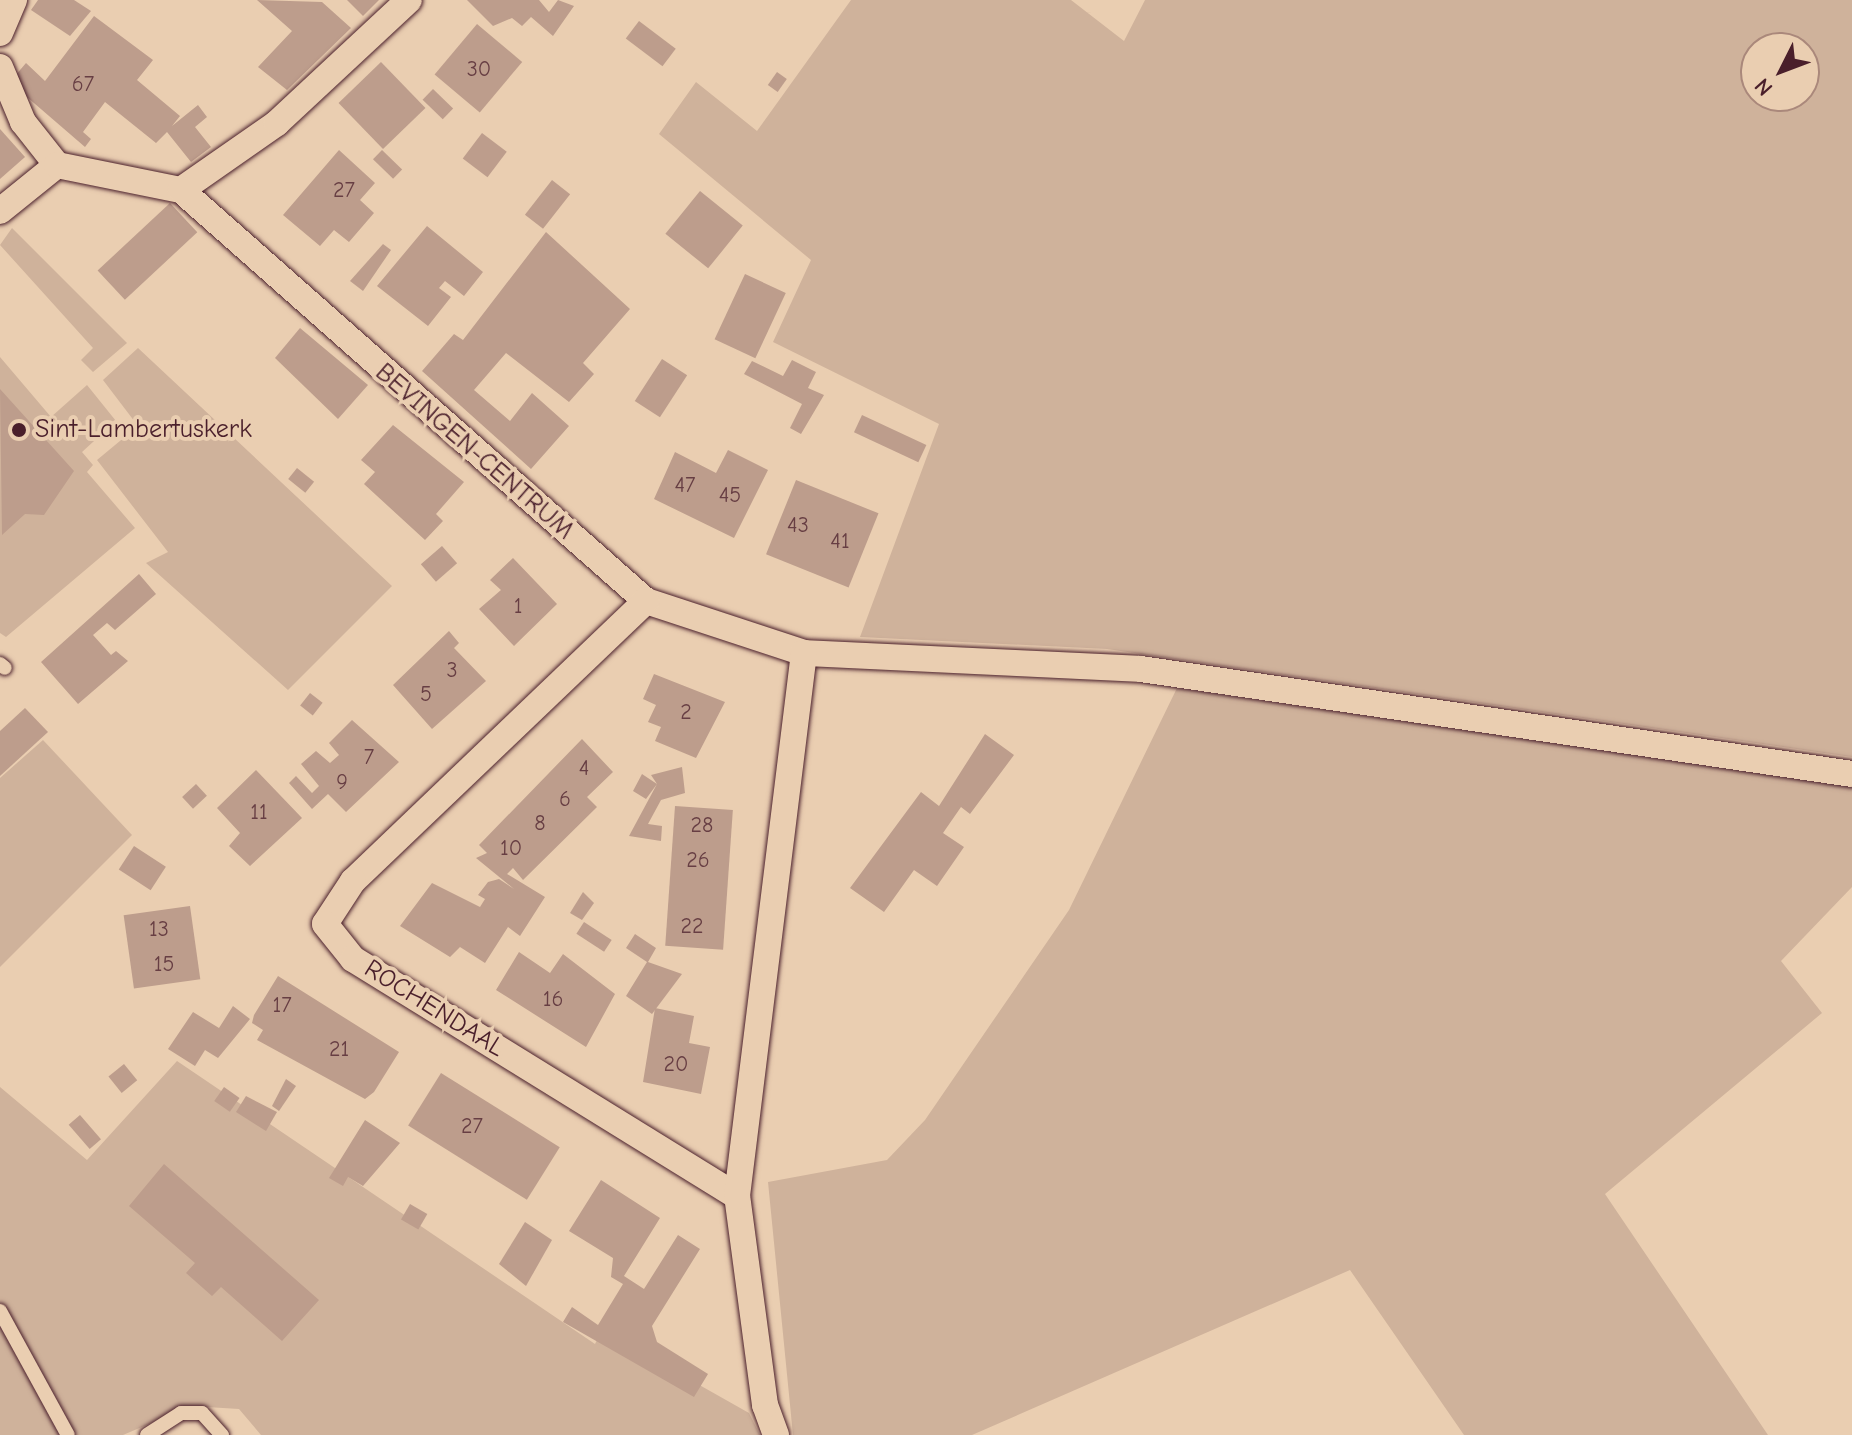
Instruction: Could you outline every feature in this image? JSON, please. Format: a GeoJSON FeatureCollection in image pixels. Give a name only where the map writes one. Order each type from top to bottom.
{"type":"FeatureCollection","features":[{"type":"Feature","properties":{"kind":"street"},"geometry":{"type":"LineString","coordinates":[[0,33],[14,0]]}},
{"type":"Feature","properties":{"kind":"street"},"geometry":{"type":"LineString","coordinates":[[0,67],[23,122],[57,165],[181,190],[277,123],[409,0]]}},
{"type":"Feature","properties":{"kind":"street"},"geometry":{"type":"LineString","coordinates":[[0,211],[57,165]]}},
{"type":"Feature","properties":{"kind":"street","name":"BEVINGEN-CENTRUM"},"geometry":{"type":"LineString","coordinates":[[181,190],[646,601],[804,653],[1141,669],[1852,774]]}},
{"type":"Feature","properties":{"kind":"street","name":"ROCHENDAAL"},"geometry":{"type":"LineString","coordinates":[[646,601],[353,881],[325,924],[353,959],[737,1196]]}},
{"type":"Feature","properties":{"kind":"street"},"geometry":{"type":"LineString","coordinates":[[776,1435],[765,1405],[737,1196],[804,653]]}},
{"type":"Feature","properties":{"kind":"lane"},"geometry":{"type":"LineString","coordinates":[[0,1311],[68,1435]]}},
{"type":"Feature","properties":{"kind":"lane"},"geometry":{"type":"LineString","coordinates":[[147,1435],[181,1413],[202,1413],[222,1435]]}},
{"type":"Feature","properties":{"kind":"shaded area"},"geometry":{"type":"Polygon","coordinates":[[[851,0],[1071,0],[1124,41],[1145,0],[1852,0],[1852,757],[1107,649],[860,637],[939,424],[773,342],[811,260],[659,134],[696,82],[757,131],[851,0]]]}},
{"type":"Feature","properties":{"kind":"shaded area"},"geometry":{"type":"Polygon","coordinates":[[[12,228],[127,343],[93,372],[81,360],[93,348],[0,245],[12,228]]]}},
{"type":"Feature","properties":{"kind":"shaded area"},"geometry":{"type":"Polygon","coordinates":[[[138,348],[392,586],[288,690],[146,563],[168,552],[97,460],[138,426],[103,380],[138,348]]]}},
{"type":"Feature","properties":{"kind":"shaded area"},"geometry":{"type":"Polygon","coordinates":[[[0,357],[51,417],[87,385],[116,421],[82,452],[93,465],[87,472],[135,528],[6,637],[0,633],[0,357]]]}},
{"type":"Feature","properties":{"kind":"shaded area"},"geometry":{"type":"Polygon","coordinates":[[[1177,688],[1852,787],[1852,887],[1781,961],[1822,1013],[1605,1194],[1768,1435],[1464,1435],[1350,1270],[972,1435],[793,1435],[768,1182],[887,1160],[925,1120],[1069,910],[1177,688]]]}},
{"type":"Feature","properties":{"kind":"shaded area"},"geometry":{"type":"Polygon","coordinates":[[[43,740],[132,835],[0,967],[0,778],[43,740]]]}},
{"type":"Feature","properties":{"kind":"shaded area"},"geometry":{"type":"Polygon","coordinates":[[[177,1061],[595,1344],[602,1330],[749,1413],[760,1435],[261,1435],[239,1409],[191,1406],[123,1435],[0,1435],[0,1087],[87,1160],[177,1061]]]}},
{"type":"Feature","properties":{"kind":"building"},"geometry":{"type":"Polygon","coordinates":[[[38,0],[74,0],[91,11],[70,36],[31,10],[38,0]]]}},
{"type":"Feature","properties":{"kind":"building"},"geometry":{"type":"Polygon","coordinates":[[[257,0],[322,2],[351,28],[287,90],[258,67],[292,31],[257,0]]]}},
{"type":"Feature","properties":{"kind":"building"},"geometry":{"type":"Polygon","coordinates":[[[347,0],[379,0],[363,16],[347,0]]]}},
{"type":"Feature","properties":{"kind":"building"},"geometry":{"type":"Polygon","coordinates":[[[467,0],[539,0],[549,12],[558,0],[574,6],[553,36],[531,17],[522,26],[512,18],[493,26],[467,0]]]}},
{"type":"Feature","properties":{"kind":"building"},"geometry":{"type":"Polygon","coordinates":[[[94,16],[153,60],[137,80],[180,116],[172,126],[198,105],[207,117],[195,127],[211,147],[191,162],[167,132],[156,143],[105,102],[83,132],[91,139],[85,147],[20,91],[15,76],[26,63],[45,81],[94,16]]]}},
{"type":"Feature","properties":{"kind":"building"},"geometry":{"type":"Polygon","coordinates":[[[639,21],[676,49],[662,66],[626,39],[639,21]]]}},
{"type":"Feature","properties":{"kind":"building"},"geometry":{"type":"Polygon","coordinates":[[[477,24],[522,62],[480,112],[435,75],[477,24]]]}},
{"type":"Feature","properties":{"kind":"building"},"geometry":{"type":"Polygon","coordinates":[[[381,62],[425,108],[383,149],[339,103],[381,62]]]}},
{"type":"Feature","properties":{"kind":"building"},"geometry":{"type":"Polygon","coordinates":[[[777,72],[787,79],[778,92],[768,85],[777,72]]]}},
{"type":"Feature","properties":{"kind":"building"},"geometry":{"type":"Polygon","coordinates":[[[433,89],[453,108],[443,119],[423,100],[433,89]]]}},
{"type":"Feature","properties":{"kind":"building"},"geometry":{"type":"Polygon","coordinates":[[[0,129],[25,157],[0,179],[0,129]]]}},
{"type":"Feature","properties":{"kind":"building"},"geometry":{"type":"Polygon","coordinates":[[[482,133],[507,152],[487,177],[463,159],[482,133]]]}},
{"type":"Feature","properties":{"kind":"building"},"geometry":{"type":"Polygon","coordinates":[[[339,150],[375,183],[360,200],[374,213],[349,242],[334,230],[320,246],[283,215],[339,150]]]}},
{"type":"Feature","properties":{"kind":"building"},"geometry":{"type":"Polygon","coordinates":[[[382,150],[402,169],[393,179],[373,159],[382,150]]]}},
{"type":"Feature","properties":{"kind":"building"},"geometry":{"type":"Polygon","coordinates":[[[552,180],[570,194],[543,229],[525,215],[552,180]]]}},
{"type":"Feature","properties":{"kind":"building"},"geometry":{"type":"Polygon","coordinates":[[[700,191],[743,226],[708,268],[665,234],[700,191]]]}},
{"type":"Feature","properties":{"kind":"building"},"geometry":{"type":"Polygon","coordinates":[[[170,203],[197,232],[125,300],[98,271],[170,203]]]}},
{"type":"Feature","properties":{"kind":"building"},"geometry":{"type":"Polygon","coordinates":[[[427,226],[483,272],[464,296],[445,281],[439,288],[451,297],[428,326],[377,286],[427,226]]]}},
{"type":"Feature","properties":{"kind":"building"},"geometry":{"type":"Polygon","coordinates":[[[546,232],[630,309],[583,363],[594,374],[569,402],[506,353],[474,390],[510,421],[532,393],[569,426],[531,469],[422,371],[454,334],[463,340],[546,232]]]}},
{"type":"Feature","properties":{"kind":"building"},"geometry":{"type":"Polygon","coordinates":[[[383,244],[391,250],[363,291],[350,281],[383,244]]]}},
{"type":"Feature","properties":{"kind":"building"},"geometry":{"type":"Polygon","coordinates":[[[745,274],[786,293],[755,358],[715,339],[745,274]]]}},
{"type":"Feature","properties":{"kind":"building"},"geometry":{"type":"Polygon","coordinates":[[[300,328],[368,385],[338,419],[275,358],[300,328]]]}},
{"type":"Feature","properties":{"kind":"building"},"geometry":{"type":"Polygon","coordinates":[[[662,359],[687,375],[660,417],[635,401],[662,359]]]}},
{"type":"Feature","properties":{"kind":"building"},"geometry":{"type":"Polygon","coordinates":[[[792,360],[816,372],[808,388],[824,395],[801,434],[790,428],[802,404],[744,374],[752,361],[783,376],[792,360]]]}},
{"type":"Feature","properties":{"kind":"building","name":"Sint-Lambertuskerk"},"geometry":{"type":"Polygon","coordinates":[[[0,389],[74,471],[44,515],[25,514],[2,535],[0,389]]]}},
{"type":"Feature","properties":{"kind":"building"},"geometry":{"type":"Polygon","coordinates":[[[862,415],[926,445],[918,462],[854,432],[862,415]]]}},
{"type":"Feature","properties":{"kind":"building"},"geometry":{"type":"Polygon","coordinates":[[[393,425],[464,482],[436,514],[443,521],[425,540],[364,484],[375,472],[361,460],[393,425]]]}},
{"type":"Feature","properties":{"kind":"building"},"geometry":{"type":"Polygon","coordinates":[[[728,450],[768,470],[734,538],[654,499],[675,452],[716,473],[728,450]]]}},
{"type":"Feature","properties":{"kind":"building"},"geometry":{"type":"Polygon","coordinates":[[[297,468],[314,482],[305,493],[288,479],[297,468]]]}},
{"type":"Feature","properties":{"kind":"building"},"geometry":{"type":"Polygon","coordinates":[[[796,480],[879,513],[849,588],[766,554],[796,480]]]}},
{"type":"Feature","properties":{"kind":"building"},"geometry":{"type":"Polygon","coordinates":[[[442,546],[457,563],[436,582],[421,564],[442,546]]]}},
{"type":"Feature","properties":{"kind":"building"},"geometry":{"type":"Polygon","coordinates":[[[513,558],[557,604],[514,646],[479,609],[501,590],[490,580],[513,558]]]}},
{"type":"Feature","properties":{"kind":"building"},"geometry":{"type":"Polygon","coordinates":[[[139,574],[156,594],[115,630],[107,623],[93,635],[111,655],[116,651],[128,661],[78,704],[41,662],[139,574]]]}},
{"type":"Feature","properties":{"kind":"building"},"geometry":{"type":"Polygon","coordinates":[[[449,631],[459,643],[454,648],[486,681],[432,729],[393,685],[449,631]]]}},
{"type":"Feature","properties":{"kind":"building"},"geometry":{"type":"Polygon","coordinates":[[[654,674],[725,702],[696,758],[655,741],[661,727],[648,722],[656,705],[643,699],[654,674]]]}},
{"type":"Feature","properties":{"kind":"building"},"geometry":{"type":"Polygon","coordinates":[[[310,693],[323,703],[313,715],[300,706],[310,693]]]}},
{"type":"Feature","properties":{"kind":"building"},"geometry":{"type":"Polygon","coordinates":[[[25,708],[48,732],[0,776],[0,731],[25,708]]]}},
{"type":"Feature","properties":{"kind":"building"},"geometry":{"type":"Polygon","coordinates":[[[352,720],[399,762],[346,812],[328,794],[312,809],[289,783],[296,776],[312,793],[319,786],[301,764],[316,751],[330,763],[339,755],[329,743],[352,720]]]}},
{"type":"Feature","properties":{"kind":"building"},"geometry":{"type":"Polygon","coordinates":[[[985,734],[1014,755],[970,814],[961,807],[943,833],[964,847],[937,886],[914,870],[884,912],[850,888],[921,792],[939,806],[985,734]]]}},
{"type":"Feature","properties":{"kind":"building"},"geometry":{"type":"Polygon","coordinates":[[[582,739],[613,772],[587,797],[597,807],[523,880],[513,868],[507,874],[545,897],[520,936],[508,927],[485,963],[460,947],[450,957],[400,926],[432,883],[480,907],[485,899],[478,895],[488,882],[499,879],[514,889],[476,858],[487,853],[479,845],[582,739]]]}},
{"type":"Feature","properties":{"kind":"building"},"geometry":{"type":"Polygon","coordinates":[[[682,767],[685,793],[661,800],[648,824],[662,826],[661,841],[629,836],[657,784],[651,775],[682,767]]]}},
{"type":"Feature","properties":{"kind":"building"},"geometry":{"type":"Polygon","coordinates":[[[256,770],[302,818],[250,866],[229,846],[240,833],[217,808],[256,770]]]}},
{"type":"Feature","properties":{"kind":"building"},"geometry":{"type":"Polygon","coordinates":[[[642,774],[657,784],[646,799],[633,791],[642,774]]]}},
{"type":"Feature","properties":{"kind":"building"},"geometry":{"type":"Polygon","coordinates":[[[196,784],[207,796],[193,809],[182,797],[196,784]]]}},
{"type":"Feature","properties":{"kind":"building"},"geometry":{"type":"Polygon","coordinates":[[[675,806],[733,810],[723,950],[665,946],[675,806]]]}},
{"type":"Feature","properties":{"kind":"building"},"geometry":{"type":"Polygon","coordinates":[[[134,846],[166,867],[151,890],[119,869],[134,846]]]}},
{"type":"Feature","properties":{"kind":"building"},"geometry":{"type":"Polygon","coordinates":[[[583,892],[594,903],[582,920],[570,913],[583,892]]]}},
{"type":"Feature","properties":{"kind":"building"},"geometry":{"type":"Polygon","coordinates":[[[190,906],[200,979],[134,989],[124,915],[190,906]]]}},
{"type":"Feature","properties":{"kind":"building"},"geometry":{"type":"Polygon","coordinates":[[[584,922],[612,940],[604,952],[576,934],[584,922]]]}},
{"type":"Feature","properties":{"kind":"building"},"geometry":{"type":"Polygon","coordinates":[[[635,934],[656,948],[648,962],[682,974],[652,1014],[626,996],[647,962],[626,948],[635,934]]]}},
{"type":"Feature","properties":{"kind":"building"},"geometry":{"type":"Polygon","coordinates":[[[519,952],[550,973],[563,954],[615,994],[586,1047],[496,990],[519,952]]]}},
{"type":"Feature","properties":{"kind":"building"},"geometry":{"type":"Polygon","coordinates":[[[278,976],[399,1052],[374,1092],[365,1099],[257,1040],[263,1030],[252,1023],[254,1015],[278,976]]]}},
{"type":"Feature","properties":{"kind":"building"},"geometry":{"type":"Polygon","coordinates":[[[233,1006],[250,1019],[218,1058],[205,1050],[195,1066],[168,1049],[193,1012],[219,1028],[233,1006]]]}},
{"type":"Feature","properties":{"kind":"building"},"geometry":{"type":"Polygon","coordinates":[[[655,1008],[694,1016],[689,1043],[710,1047],[701,1094],[643,1082],[655,1008]]]}},
{"type":"Feature","properties":{"kind":"building"},"geometry":{"type":"Polygon","coordinates":[[[124,1064],[137,1080],[122,1093],[108,1077],[124,1064]]]}},
{"type":"Feature","properties":{"kind":"building"},"geometry":{"type":"Polygon","coordinates":[[[441,1073],[560,1147],[527,1200],[408,1126],[441,1073]]]}},
{"type":"Feature","properties":{"kind":"building"},"geometry":{"type":"Polygon","coordinates":[[[286,1079],[296,1086],[279,1111],[272,1106],[286,1079]]]}},
{"type":"Feature","properties":{"kind":"building"},"geometry":{"type":"Polygon","coordinates":[[[224,1087],[240,1098],[230,1112],[214,1101],[224,1087]]]}},
{"type":"Feature","properties":{"kind":"building"},"geometry":{"type":"Polygon","coordinates":[[[246,1096],[277,1112],[266,1131],[236,1112],[246,1096]]]}},
{"type":"Feature","properties":{"kind":"building"},"geometry":{"type":"Polygon","coordinates":[[[80,1115],[101,1139],[90,1149],[69,1125],[80,1115]]]}},
{"type":"Feature","properties":{"kind":"building"},"geometry":{"type":"Polygon","coordinates":[[[365,1120],[400,1143],[363,1186],[348,1177],[343,1186],[329,1178],[365,1120]]]}},
{"type":"Feature","properties":{"kind":"building"},"geometry":{"type":"Polygon","coordinates":[[[164,1164],[319,1300],[282,1341],[221,1287],[212,1296],[186,1273],[195,1263],[129,1206],[164,1164]]]}},
{"type":"Feature","properties":{"kind":"building"},"geometry":{"type":"Polygon","coordinates":[[[601,1180],[660,1218],[624,1276],[644,1289],[678,1235],[700,1249],[652,1326],[657,1342],[708,1374],[694,1397],[563,1322],[572,1307],[598,1325],[623,1284],[611,1277],[613,1258],[569,1231],[601,1180]]]}},
{"type":"Feature","properties":{"kind":"building"},"geometry":{"type":"Polygon","coordinates":[[[410,1204],[427,1214],[418,1230],[401,1220],[410,1204]]]}},
{"type":"Feature","properties":{"kind":"building"},"geometry":{"type":"Polygon","coordinates":[[[525,1222],[552,1240],[526,1286],[499,1264],[525,1222]]]}},
{"type":"Feature","properties":{"kind":"place","name":"Sint-Lambertuskerk"},"geometry":{"type":"Point","coordinates":[19,430]}}]}
